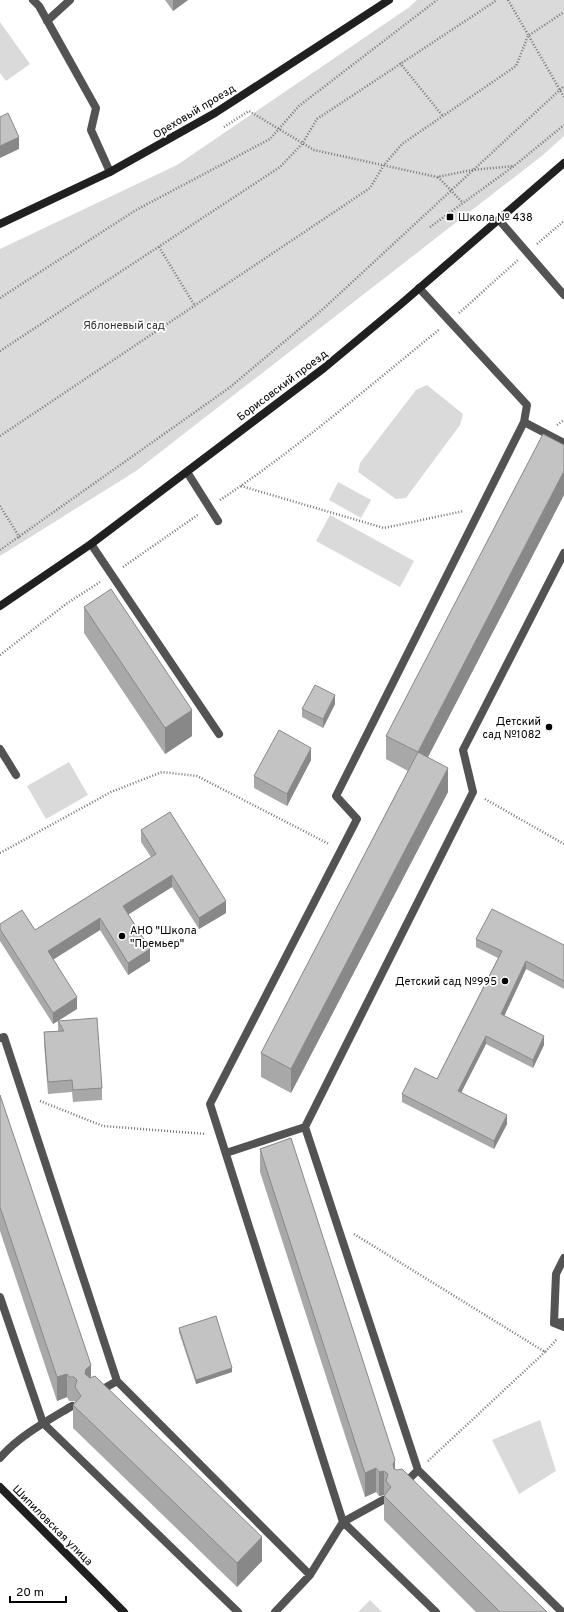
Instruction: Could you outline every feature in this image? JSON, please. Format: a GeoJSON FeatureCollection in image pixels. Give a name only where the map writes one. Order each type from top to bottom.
{"type":"FeatureCollection","features":[{"type":"Feature","properties":{"kind":"street","name":"Ореховый проезд"},"geometry":{"type":"LineString","coordinates":[[0,224],[110,172],[215,113],[389,0]]}},
{"type":"Feature","properties":{"kind":"street","name":"Борисовский проезд"},"geometry":{"type":"LineString","coordinates":[[0,606],[91,544],[324,368],[420,288],[564,163]]}},
{"type":"Feature","properties":{"kind":"street","name":"Шипиловская улица"},"geometry":{"type":"LineString","coordinates":[[0,1487],[124,1612]]}},
{"type":"Feature","properties":{"kind":"lane"},"geometry":{"type":"LineString","coordinates":[[33,0],[47,21],[96,108],[91,130],[110,172]]}},
{"type":"Feature","properties":{"kind":"lane"},"geometry":{"type":"LineString","coordinates":[[47,21],[70,0]]}},
{"type":"Feature","properties":{"kind":"lane"},"geometry":{"type":"LineString","coordinates":[[499,220],[564,295]]}},
{"type":"Feature","properties":{"kind":"lane"},"geometry":{"type":"LineString","coordinates":[[420,288],[527,405],[524,422],[336,796],[357,819],[210,1104],[343,1522],[436,1612]]}},
{"type":"Feature","properties":{"kind":"lane"},"geometry":{"type":"LineString","coordinates":[[524,422],[564,443]]}},
{"type":"Feature","properties":{"kind":"lane"},"geometry":{"type":"LineString","coordinates":[[186,472],[218,521]]}},
{"type":"Feature","properties":{"kind":"lane"},"geometry":{"type":"LineString","coordinates":[[91,544],[219,734]]}},
{"type":"Feature","properties":{"kind":"lane"},"geometry":{"type":"LineString","coordinates":[[562,1612],[418,1470],[305,1127],[473,792],[463,750],[564,553]]}},
{"type":"Feature","properties":{"kind":"lane"},"geometry":{"type":"LineString","coordinates":[[0,749],[16,775]]}},
{"type":"Feature","properties":{"kind":"lane"},"geometry":{"type":"LineString","coordinates":[[0,1038],[4,1036],[117,1381],[310,1575]]}},
{"type":"Feature","properties":{"kind":"lane"},"geometry":{"type":"LineString","coordinates":[[226,1152],[305,1127]]}},
{"type":"Feature","properties":{"kind":"lane"},"geometry":{"type":"LineString","coordinates":[[554,1322],[556,1274],[564,1258]]}},
{"type":"Feature","properties":{"kind":"lane"},"geometry":{"type":"LineString","coordinates":[[0,1297],[43,1423],[238,1612]]}},
{"type":"Feature","properties":{"kind":"lane"},"geometry":{"type":"LineString","coordinates":[[554,1322],[564,1322]]}},
{"type":"Feature","properties":{"kind":"lane"},"geometry":{"type":"LineString","coordinates":[[554,1322],[564,1327]]}},
{"type":"Feature","properties":{"kind":"lane"},"geometry":{"type":"LineString","coordinates":[[90,1396],[117,1381]]}},
{"type":"Feature","properties":{"kind":"lane"},"geometry":{"type":"LineString","coordinates":[[0,1458],[6,1451],[43,1423],[72,1406]]}},
{"type":"Feature","properties":{"kind":"lane"},"geometry":{"type":"LineString","coordinates":[[398,1489],[418,1470]]}},
{"type":"Feature","properties":{"kind":"lane"},"geometry":{"type":"LineString","coordinates":[[275,1612],[310,1575],[343,1522],[382,1500]]}},
{"type":"Feature","properties":{"kind":"path"},"geometry":{"type":"LineString","coordinates":[[0,298],[136,210],[270,139],[299,106],[437,0]]}},
{"type":"Feature","properties":{"kind":"path"},"geometry":{"type":"LineString","coordinates":[[0,351],[280,167],[302,144],[318,119],[400,63],[497,0]]}},
{"type":"Feature","properties":{"kind":"path"},"geometry":{"type":"LineString","coordinates":[[508,0],[564,97]]}},
{"type":"Feature","properties":{"kind":"path"},"geometry":{"type":"LineString","coordinates":[[0,436],[370,188],[384,165],[402,144],[442,115],[516,66],[528,36],[564,12]]}},
{"type":"Feature","properties":{"kind":"path"},"geometry":{"type":"LineString","coordinates":[[400,63],[442,115]]}},
{"type":"Feature","properties":{"kind":"path"},"geometry":{"type":"LineString","coordinates":[[0,550],[20,538],[229,388],[322,310],[564,86]]}},
{"type":"Feature","properties":{"kind":"path"},"geometry":{"type":"LineString","coordinates":[[224,127],[248,110],[314,150],[437,177],[472,170],[514,166]]}},
{"type":"Feature","properties":{"kind":"path"},"geometry":{"type":"LineString","coordinates":[[430,227],[514,166],[564,125]]}},
{"type":"Feature","properties":{"kind":"path"},"geometry":{"type":"LineString","coordinates":[[437,177],[463,203]]}},
{"type":"Feature","properties":{"kind":"path"},"geometry":{"type":"LineString","coordinates":[[0,655],[66,604],[240,486],[332,416],[450,320],[564,220]]}},
{"type":"Feature","properties":{"kind":"path"},"geometry":{"type":"LineString","coordinates":[[159,247],[195,306]]}},
{"type":"Feature","properties":{"kind":"path"},"geometry":{"type":"LineString","coordinates":[[240,486],[384,528],[481,508]]}},
{"type":"Feature","properties":{"kind":"path"},"geometry":{"type":"LineString","coordinates":[[0,506],[20,538]]}},
{"type":"Feature","properties":{"kind":"path"},"geometry":{"type":"LineString","coordinates":[[0,853],[111,792],[162,772],[197,776],[341,850]]}},
{"type":"Feature","properties":{"kind":"path"},"geometry":{"type":"LineString","coordinates":[[473,792],[564,844]]}},
{"type":"Feature","properties":{"kind":"path"},"geometry":{"type":"LineString","coordinates":[[38,1100],[103,1126],[220,1135]]}},
{"type":"Feature","properties":{"kind":"path"},"geometry":{"type":"LineString","coordinates":[[336,1223],[545,1352]]}},
{"type":"Feature","properties":{"kind":"path"},"geometry":{"type":"LineString","coordinates":[[418,1470],[545,1352],[559,1336]]}},
{"type":"Feature","properties":{"kind":"green space","name":"Яблоневый сад"},"geometry":{"type":"Polygon","coordinates":[[[417,0],[564,0],[564,136],[543,155],[136,471],[0,556],[0,249],[177,165],[408,8],[417,0]]]}},
{"type":"Feature","properties":{"kind":"green space"},"geometry":{"type":"Polygon","coordinates":[[[0,22],[30,64],[6,81],[0,73],[0,22]]]}},
{"type":"Feature","properties":{"kind":"green space"},"geometry":{"type":"Polygon","coordinates":[[[427,385],[463,414],[460,425],[406,498],[396,499],[358,472],[360,463],[416,390],[427,385]]]}},
{"type":"Feature","properties":{"kind":"green space"},"geometry":{"type":"Polygon","coordinates":[[[338,482],[371,500],[361,518],[329,500],[338,482]]]}},
{"type":"Feature","properties":{"kind":"green space"},"geometry":{"type":"Polygon","coordinates":[[[330,515],[414,561],[400,587],[316,541],[330,515]]]}},
{"type":"Feature","properties":{"kind":"green space"},"geometry":{"type":"Polygon","coordinates":[[[69,762],[88,795],[46,819],[27,786],[69,762]]]}},
{"type":"Feature","properties":{"kind":"green space"},"geometry":{"type":"Polygon","coordinates":[[[540,1420],[556,1471],[519,1494],[492,1440],[540,1420]]]}},
{"type":"Feature","properties":{"kind":"green space"},"geometry":{"type":"Polygon","coordinates":[[[370,1600],[382,1612],[358,1612],[370,1600]]]}},
{"type":"Feature","properties":{"kind":"building"},"geometry":{"type":"Polygon","coordinates":[[[8,113],[19,137],[0,146],[0,117],[8,113]]]}},
{"type":"Feature","properties":{"kind":"building"},"geometry":{"type":"Polygon","coordinates":[[[543,434],[564,445],[564,471],[418,752],[386,736],[543,434]]]}},
{"type":"Feature","properties":{"kind":"building"},"geometry":{"type":"Polygon","coordinates":[[[111,589],[192,710],[165,728],[84,607],[111,589]]]}},
{"type":"Feature","properties":{"kind":"building"},"geometry":{"type":"Polygon","coordinates":[[[315,685],[335,695],[323,719],[302,709],[315,685]]]}},
{"type":"Feature","properties":{"kind":"building"},"geometry":{"type":"Polygon","coordinates":[[[279,730],[311,748],[287,794],[254,776],[279,730]]]}},
{"type":"Feature","properties":{"kind":"building"},"geometry":{"type":"Polygon","coordinates":[[[418,752],[448,768],[291,1069],[261,1053],[418,752]]]}},
{"type":"Feature","properties":{"kind":"building"},"geometry":{"type":"Polygon","coordinates":[[[170,812],[226,901],[199,918],[172,875],[123,906],[150,949],[128,963],[100,918],[48,951],[77,997],[53,1013],[0,929],[0,924],[22,910],[35,930],[156,854],[141,830],[170,812]]]}},
{"type":"Feature","properties":{"kind":"building"},"geometry":{"type":"Polygon","coordinates":[[[492,909],[564,945],[564,981],[526,961],[501,1014],[544,1036],[533,1060],[486,1036],[458,1091],[507,1115],[494,1141],[402,1094],[415,1068],[437,1079],[502,951],[476,939],[492,909]]]}},
{"type":"Feature","properties":{"kind":"building"},"geometry":{"type":"Polygon","coordinates":[[[97,1018],[102,1088],[73,1090],[72,1080],[48,1082],[44,1032],[64,1031],[58,1021],[97,1018]]]}},
{"type":"Feature","properties":{"kind":"building"},"geometry":{"type":"Polygon","coordinates":[[[0,1095],[91,1365],[86,1369],[85,1374],[90,1378],[95,1376],[262,1537],[237,1563],[73,1405],[81,1396],[75,1387],[77,1380],[74,1377],[69,1377],[67,1374],[57,1377],[0,1207],[0,1095]]]}},
{"type":"Feature","properties":{"kind":"building"},"geometry":{"type":"Polygon","coordinates":[[[291,1138],[395,1460],[393,1464],[394,1469],[402,1469],[547,1612],[500,1612],[384,1496],[391,1487],[386,1481],[388,1474],[384,1471],[379,1472],[376,1468],[365,1473],[260,1149],[291,1138]]]}},
{"type":"Feature","properties":{"kind":"building"},"geometry":{"type":"Polygon","coordinates":[[[216,1316],[232,1368],[196,1380],[179,1328],[216,1316]]]}},
{"type":"Feature","properties":{"kind":"place","name":"Школа № 438"},"geometry":{"type":"Point","coordinates":[450,217]}},
{"type":"Feature","properties":{"kind":"place","name":"Детский сад №1082"},"geometry":{"type":"Point","coordinates":[549,727]}},
{"type":"Feature","properties":{"kind":"place","name":"АНО \"Школа \"Премьер\""},"geometry":{"type":"Point","coordinates":[122,936]}},
{"type":"Feature","properties":{"kind":"place","name":"Детский сад №995"},"geometry":{"type":"Point","coordinates":[505,981]}}]}
